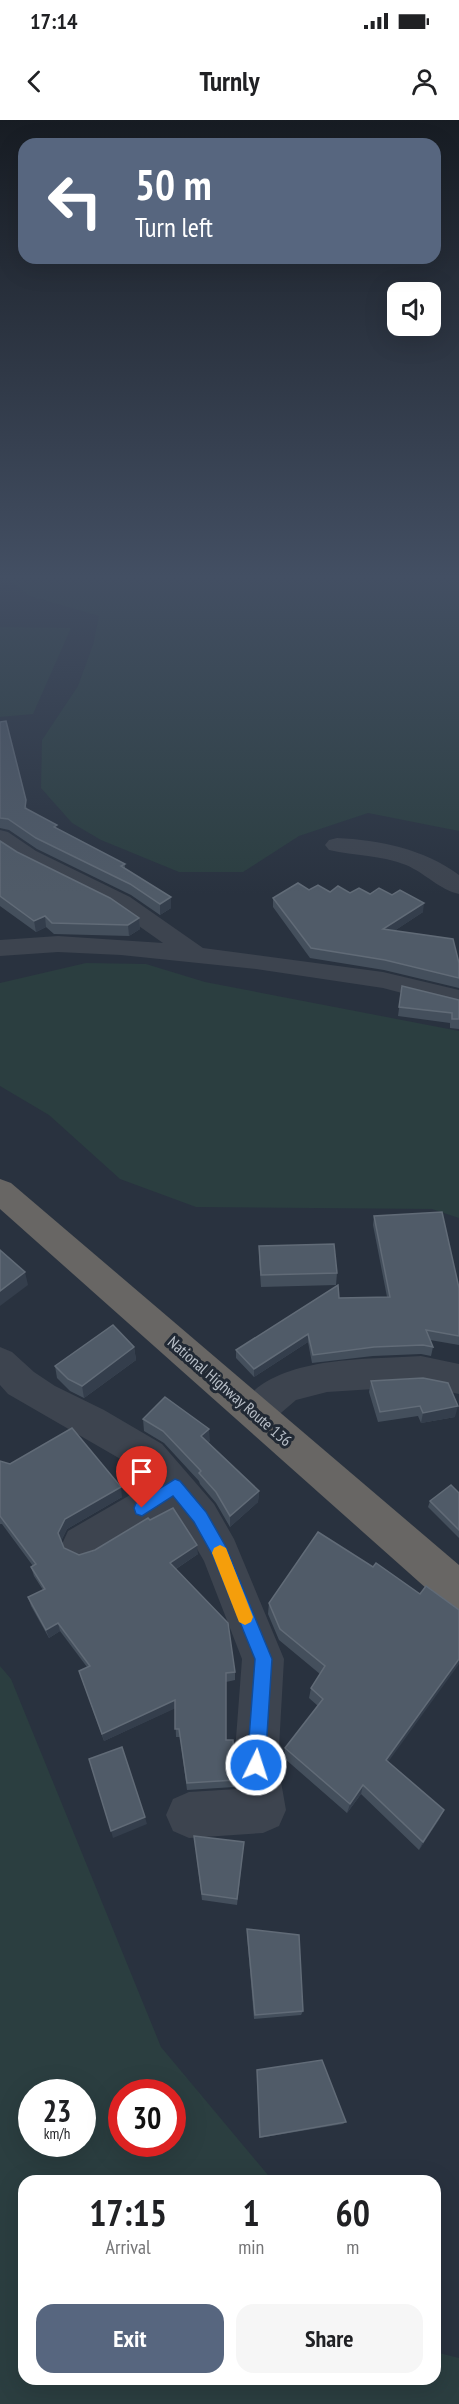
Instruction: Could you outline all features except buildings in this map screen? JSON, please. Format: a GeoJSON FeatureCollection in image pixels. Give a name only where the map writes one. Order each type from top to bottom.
{"type":"FeatureCollection","features":[{"type":"Feature","properties":{"kind":"highway","name":"National Highway Route 136"},"geometry":{"type":"LineString","coordinates":[[0,1191],[459,1591]]}},
{"type":"Feature","properties":{"kind":"street"},"geometry":{"type":"LineString","coordinates":[[0,837],[28,856],[121,902],[198,956]]}},
{"type":"Feature","properties":{"kind":"street"},"geometry":{"type":"LineString","coordinates":[[337,845],[383,848],[414,858],[459,887]]}},
{"type":"Feature","properties":{"kind":"street"},"geometry":{"type":"LineString","coordinates":[[0,948],[58,944],[121,947],[256,962],[383,980],[459,999]]}},
{"type":"Feature","properties":{"kind":"street"},"geometry":{"type":"LineString","coordinates":[[0,1362],[21,1383],[42,1397],[91,1421],[150,1456],[200,1517],[220,1552],[263,1659],[256,1765],[263,1810],[189,1815]]}},
{"type":"Feature","properties":{"kind":"street"},"geometry":{"type":"LineString","coordinates":[[255,1413],[285,1388],[327,1377],[420,1371],[459,1379]]}},
{"type":"Feature","properties":{"kind":"street"},"geometry":{"type":"LineString","coordinates":[[82,1544],[162,1497],[175,1486]]}},
{"type":"Feature","properties":{"kind":"shaded area"},"geometry":{"type":"Polygon","coordinates":[[[0,682],[47,682],[33,714],[0,717],[0,682]]]}},
{"type":"Feature","properties":{"kind":"shaded area"},"geometry":{"type":"Polygon","coordinates":[[[80,682],[459,682],[459,831],[368,813],[299,836],[243,872],[179,872],[101,840],[72,823],[41,788],[42,740],[80,682]]]}},
{"type":"Feature","properties":{"kind":"shaded area"},"geometry":{"type":"Polygon","coordinates":[[[86,963],[146,964],[205,982],[459,1031],[459,1218],[432,1209],[196,1207],[120,1179],[49,1115],[0,1086],[0,983],[86,963]]]}},
{"type":"Feature","properties":{"kind":"shaded area"},"geometry":{"type":"Polygon","coordinates":[[[0,1666],[11,1679],[161,2047],[268,2175],[18,2175],[18,2385],[441,2385],[441,2354],[459,2358],[459,2404],[0,2404],[0,1666]]]}},
{"type":"Feature","properties":{"kind":"slow traffic"},"geometry":{"type":"LineString","coordinates":[[220,1553],[245,1617]]}},
{"type":"Feature","properties":{"kind":"route"},"geometry":{"type":"LineString","coordinates":[[142,1508],[162,1497],[175,1486],[200,1517],[220,1552],[263,1659],[256,1765]]}}]}
